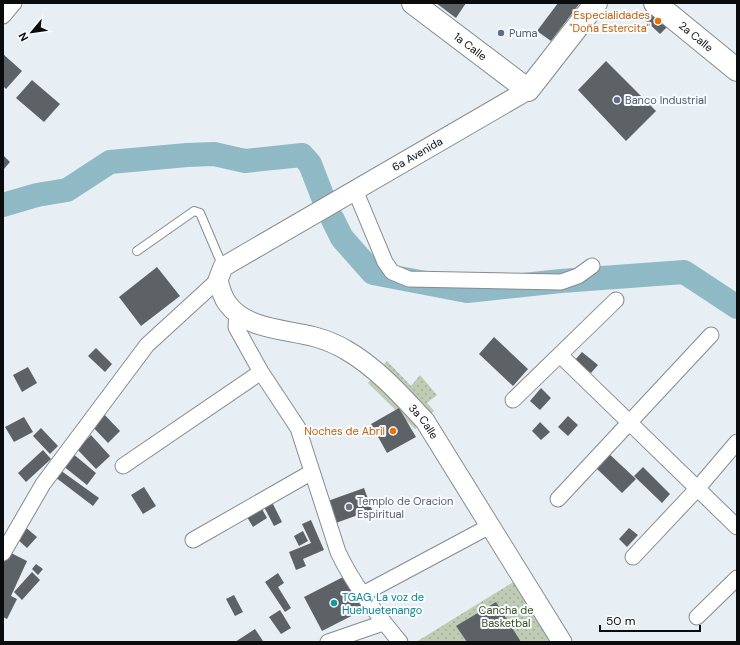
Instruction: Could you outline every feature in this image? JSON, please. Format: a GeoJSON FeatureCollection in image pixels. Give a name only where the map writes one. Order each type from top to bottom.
{"type":"FeatureCollection","features":[{"type":"Feature","properties":{"kind":"main road","name":"1a Calle"},"geometry":{"type":"LineString","coordinates":[[413,3],[528,90]]}},
{"type":"Feature","properties":{"kind":"main road","name":"6a Avenida"},"geometry":{"type":"LineString","coordinates":[[528,90],[596,3]]}},
{"type":"Feature","properties":{"kind":"main road","name":"2a Calle"},"geometry":{"type":"LineString","coordinates":[[665,8],[737,70]]}},
{"type":"Feature","properties":{"kind":"street"},"geometry":{"type":"LineString","coordinates":[[3,16],[14,3]]}},
{"type":"Feature","properties":{"kind":"street","name":"6a Avenida"},"geometry":{"type":"LineString","coordinates":[[220,274],[355,190],[528,90]]}},
{"type":"Feature","properties":{"kind":"street"},"geometry":{"type":"LineString","coordinates":[[355,190],[384,262],[392,272],[410,279],[561,282],[578,276],[592,266]]}},
{"type":"Feature","properties":{"kind":"street"},"geometry":{"type":"LineString","coordinates":[[3,553],[43,484],[142,350],[220,274]]}},
{"type":"Feature","properties":{"kind":"street","name":"3a Calle"},"geometry":{"type":"LineString","coordinates":[[220,274],[227,304],[237,312],[253,322],[267,327],[329,341],[347,350],[386,381],[425,421],[562,642]]}},
{"type":"Feature","properties":{"kind":"street"},"geometry":{"type":"LineString","coordinates":[[513,400],[616,300]]}},
{"type":"Feature","properties":{"kind":"street"},"geometry":{"type":"LineString","coordinates":[[237,312],[236,327],[261,372],[298,428],[338,552],[361,595],[400,642]]}},
{"type":"Feature","properties":{"kind":"street"},"geometry":{"type":"LineString","coordinates":[[558,499],[711,335]]}},
{"type":"Feature","properties":{"kind":"street"},"geometry":{"type":"LineString","coordinates":[[560,355],[737,527]]}},
{"type":"Feature","properties":{"kind":"street"},"geometry":{"type":"LineString","coordinates":[[123,466],[261,372]]}},
{"type":"Feature","properties":{"kind":"street"},"geometry":{"type":"LineString","coordinates":[[633,557],[697,489],[737,442]]}},
{"type":"Feature","properties":{"kind":"street"},"geometry":{"type":"LineString","coordinates":[[193,540],[312,472]]}},
{"type":"Feature","properties":{"kind":"street"},"geometry":{"type":"LineString","coordinates":[[361,595],[490,526]]}},
{"type":"Feature","properties":{"kind":"street"},"geometry":{"type":"LineString","coordinates":[[697,617],[737,578]]}},
{"type":"Feature","properties":{"kind":"street"},"geometry":{"type":"LineString","coordinates":[[328,642],[383,623]]}},
{"type":"Feature","properties":{"kind":"lane"},"geometry":{"type":"LineString","coordinates":[[137,251],[194,210],[200,213],[220,274]]}},
{"type":"Feature","properties":{"kind":"green space"},"geometry":{"type":"Polygon","coordinates":[[[387,361],[411,386],[420,375],[437,395],[427,403],[434,411],[415,429],[368,383],[387,361]]]}},
{"type":"Feature","properties":{"kind":"green space","name":"Cancha de Basketbal"},"geometry":{"type":"Polygon","coordinates":[[[515,581],[557,642],[416,642],[515,581]]]}},
{"type":"Feature","properties":{"kind":"building"},"geometry":{"type":"Polygon","coordinates":[[[436,3],[466,3],[456,18],[436,3]]]}},
{"type":"Feature","properties":{"kind":"building"},"geometry":{"type":"Polygon","coordinates":[[[558,3],[580,3],[551,41],[537,31],[558,3]]]}},
{"type":"Feature","properties":{"kind":"building","name":"Especialidades \"Doña Estercita\""},"geometry":{"type":"Polygon","coordinates":[[[655,7],[671,23],[660,34],[644,19],[655,7]]]}},
{"type":"Feature","properties":{"kind":"building"},"geometry":{"type":"Polygon","coordinates":[[[3,54],[22,71],[6,89],[3,86],[3,54]]]}},
{"type":"Feature","properties":{"kind":"building","name":"Banco Industrial"},"geometry":{"type":"Polygon","coordinates":[[[606,61],[656,111],[626,141],[578,90],[606,61]]]}},
{"type":"Feature","properties":{"kind":"building"},"geometry":{"type":"Polygon","coordinates":[[[32,80],[60,104],[44,122],[16,98],[32,80]]]}},
{"type":"Feature","properties":{"kind":"building"},"geometry":{"type":"Polygon","coordinates":[[[3,155],[10,162],[3,170],[3,155]]]}},
{"type":"Feature","properties":{"kind":"building"},"geometry":{"type":"Polygon","coordinates":[[[157,267],[180,296],[141,326],[119,297],[157,267]]]}},
{"type":"Feature","properties":{"kind":"building"},"geometry":{"type":"Polygon","coordinates":[[[494,337],[528,369],[513,386],[479,354],[494,337]]]}},
{"type":"Feature","properties":{"kind":"building"},"geometry":{"type":"Polygon","coordinates":[[[96,348],[112,364],[105,372],[88,356],[96,348]]]}},
{"type":"Feature","properties":{"kind":"building"},"geometry":{"type":"Polygon","coordinates":[[[582,352],[598,365],[591,373],[575,360],[582,352]]]}},
{"type":"Feature","properties":{"kind":"building"},"geometry":{"type":"Polygon","coordinates":[[[28,367],[37,383],[22,392],[13,375],[28,367]]]}},
{"type":"Feature","properties":{"kind":"building"},"geometry":{"type":"Polygon","coordinates":[[[541,388],[551,398],[540,410],[530,401],[541,388]]]}},
{"type":"Feature","properties":{"kind":"building","name":"Noches de Abril"},"geometry":{"type":"Polygon","coordinates":[[[399,408],[416,437],[387,453],[371,424],[399,408]]]}},
{"type":"Feature","properties":{"kind":"building"},"geometry":{"type":"Polygon","coordinates":[[[102,412],[120,431],[108,443],[90,424],[102,412]]]}},
{"type":"Feature","properties":{"kind":"building"},"geometry":{"type":"Polygon","coordinates":[[[568,416],[578,425],[568,436],[558,427],[568,416]]]}},
{"type":"Feature","properties":{"kind":"building"},"geometry":{"type":"Polygon","coordinates":[[[24,417],[33,432],[14,442],[5,427],[24,417]]]}},
{"type":"Feature","properties":{"kind":"building"},"geometry":{"type":"Polygon","coordinates":[[[540,422],[550,432],[541,440],[532,431],[540,422]]]}},
{"type":"Feature","properties":{"kind":"building"},"geometry":{"type":"Polygon","coordinates":[[[41,428],[58,446],[50,454],[33,436],[41,428]]]}},
{"type":"Feature","properties":{"kind":"building"},"geometry":{"type":"Polygon","coordinates":[[[91,435],[110,456],[96,469],[77,449],[91,435]]]}},
{"type":"Feature","properties":{"kind":"building"},"geometry":{"type":"Polygon","coordinates":[[[43,450],[51,459],[26,482],[18,473],[43,450]]]}},
{"type":"Feature","properties":{"kind":"building"},"geometry":{"type":"Polygon","coordinates":[[[606,451],[636,479],[622,493],[593,465],[606,451]]]}},
{"type":"Feature","properties":{"kind":"building"},"geometry":{"type":"Polygon","coordinates":[[[72,453],[96,473],[87,485],[62,465],[72,453]]]}},
{"type":"Feature","properties":{"kind":"building"},"geometry":{"type":"Polygon","coordinates":[[[643,467],[670,494],[662,503],[634,476],[643,467]]]}},
{"type":"Feature","properties":{"kind":"building"},"geometry":{"type":"Polygon","coordinates":[[[60,470],[99,498],[93,506],[55,477],[60,470]]]}},
{"type":"Feature","properties":{"kind":"building"},"geometry":{"type":"Polygon","coordinates":[[[144,487],[156,506],[143,514],[131,495],[144,487]]]}},
{"type":"Feature","properties":{"kind":"building"},"geometry":{"type":"Polygon","coordinates":[[[364,488],[372,510],[333,524],[325,502],[364,488]]]}},
{"type":"Feature","properties":{"kind":"building"},"geometry":{"type":"Polygon","coordinates":[[[271,500],[282,522],[274,526],[263,505],[271,500]]]}},
{"type":"Feature","properties":{"kind":"building"},"geometry":{"type":"Polygon","coordinates":[[[262,509],[267,518],[253,527],[247,517],[262,509]]]}},
{"type":"Feature","properties":{"kind":"building"},"geometry":{"type":"Polygon","coordinates":[[[311,520],[324,550],[303,559],[306,566],[296,570],[289,552],[311,543],[302,524],[311,520]]]}},
{"type":"Feature","properties":{"kind":"building"},"geometry":{"type":"Polygon","coordinates":[[[24,526],[37,537],[27,548],[15,537],[24,526]]]}},
{"type":"Feature","properties":{"kind":"building"},"geometry":{"type":"Polygon","coordinates":[[[629,528],[638,535],[627,547],[619,539],[629,528]]]}},
{"type":"Feature","properties":{"kind":"building"},"geometry":{"type":"Polygon","coordinates":[[[303,531],[308,541],[299,546],[294,536],[303,531]]]}},
{"type":"Feature","properties":{"kind":"building"},"geometry":{"type":"Polygon","coordinates":[[[7,551],[27,561],[11,596],[17,599],[7,619],[3,617],[3,559],[7,551]]]}},
{"type":"Feature","properties":{"kind":"building"},"geometry":{"type":"Polygon","coordinates":[[[36,564],[43,569],[38,575],[32,569],[36,564]]]}},
{"type":"Feature","properties":{"kind":"building"},"geometry":{"type":"Polygon","coordinates":[[[32,572],[40,580],[22,600],[14,592],[32,572]]]}},
{"type":"Feature","properties":{"kind":"building"},"geometry":{"type":"Polygon","coordinates":[[[278,573],[284,583],[278,587],[291,608],[285,612],[265,582],[278,573]]]}},
{"type":"Feature","properties":{"kind":"building","name":"TGAG, La voz de Huehuetenango"},"geometry":{"type":"Polygon","coordinates":[[[347,575],[365,609],[322,631],[304,597],[347,575]]]}},
{"type":"Feature","properties":{"kind":"building"},"geometry":{"type":"Polygon","coordinates":[[[234,595],[243,612],[235,616],[226,599],[234,595]]]}},
{"type":"Feature","properties":{"kind":"building"},"geometry":{"type":"Polygon","coordinates":[[[496,602],[521,642],[467,642],[456,626],[496,602]]]}},
{"type":"Feature","properties":{"kind":"building"},"geometry":{"type":"Polygon","coordinates":[[[280,610],[291,628],[281,634],[269,617],[280,610]]]}},
{"type":"Feature","properties":{"kind":"building"},"geometry":{"type":"Polygon","coordinates":[[[255,629],[263,641],[235,642],[255,629]]]}},
{"type":"Feature","properties":{"kind":"waterway"},"geometry":{"type":"LineString","coordinates":[[3,205],[37,195],[67,190],[110,162],[214,154],[245,161],[302,155],[310,164],[324,200]]}},
{"type":"Feature","properties":{"kind":"waterway"},"geometry":{"type":"LineString","coordinates":[[333,220],[342,238],[373,273],[467,291],[561,281],[684,272],[737,307]]}},
{"type":"Feature","properties":{"kind":"place","name":"Especialidades \"Doña Estercita\""},"geometry":{"type":"Point","coordinates":[658,21]}},
{"type":"Feature","properties":{"kind":"place","name":"Puma"},"geometry":{"type":"Point","coordinates":[501,33]}},
{"type":"Feature","properties":{"kind":"place","name":"Banco Industrial"},"geometry":{"type":"Point","coordinates":[617,100]}},
{"type":"Feature","properties":{"kind":"place","name":"Noches de Abril"},"geometry":{"type":"Point","coordinates":[393,431]}},
{"type":"Feature","properties":{"kind":"place","name":"Templo de Oracion Espiritual"},"geometry":{"type":"Point","coordinates":[349,507]}},
{"type":"Feature","properties":{"kind":"place","name":"TGAG, La voz de Huehuetenango"},"geometry":{"type":"Point","coordinates":[334,603]}}]}
